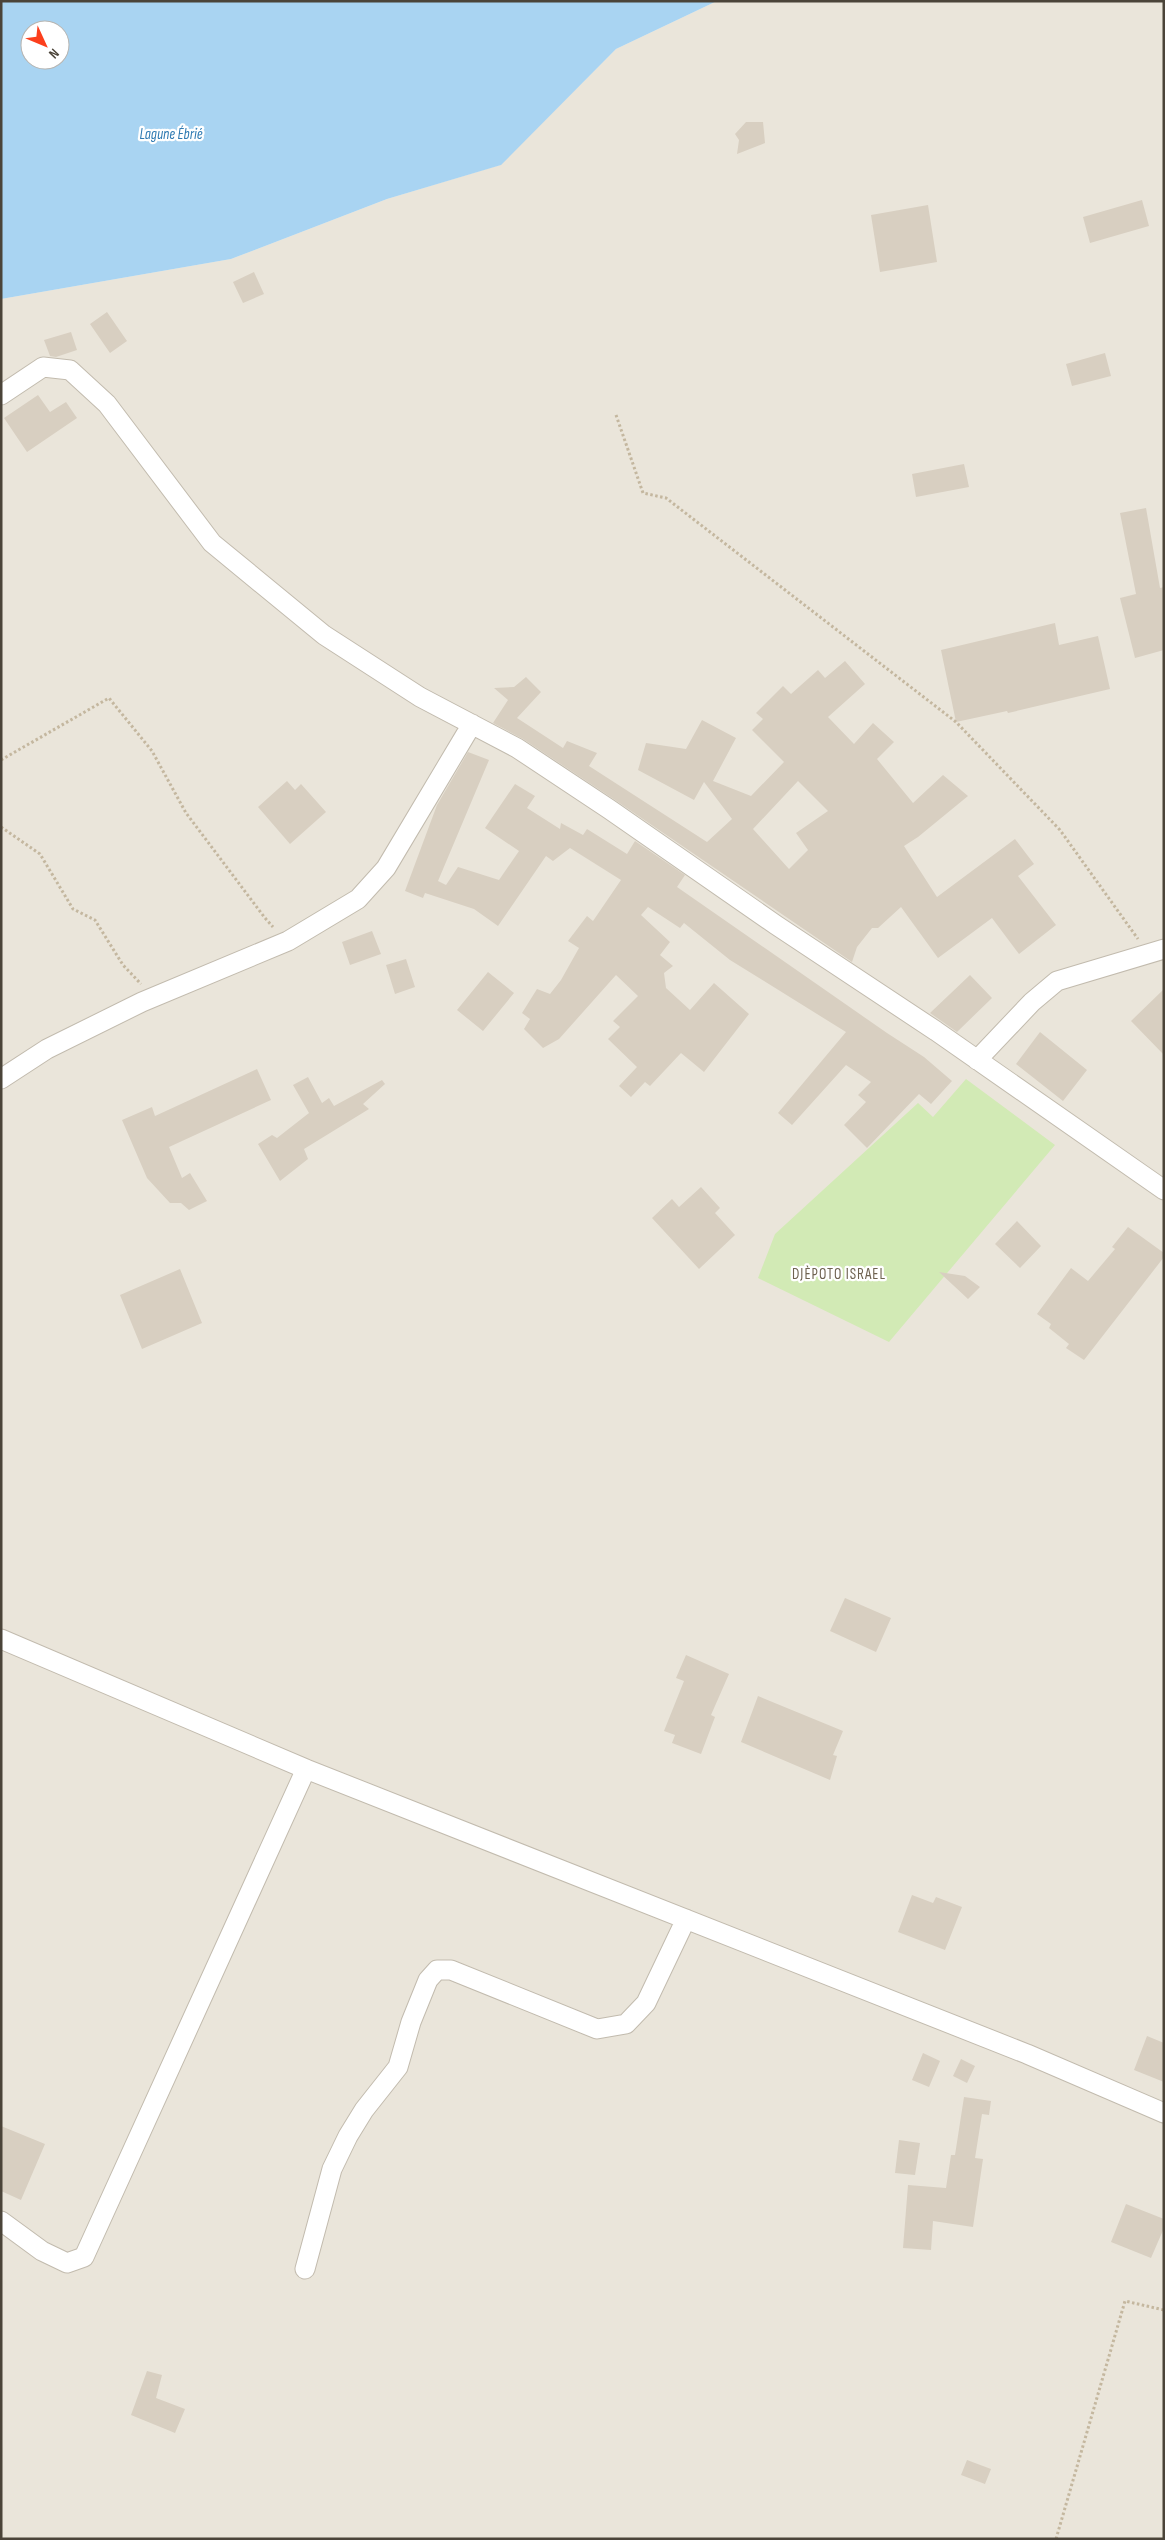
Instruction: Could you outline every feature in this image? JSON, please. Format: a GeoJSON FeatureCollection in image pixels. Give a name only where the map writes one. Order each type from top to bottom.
{"type":"FeatureCollection","features":[{"type":"Feature","properties":{"kind":"street"},"geometry":{"type":"LineString","coordinates":[[1,395],[43,367],[70,370],[107,404],[212,543],[324,635],[420,697],[516,748],[609,808],[776,925],[977,1060],[1164,1190]]}},
{"type":"Feature","properties":{"kind":"street"},"geometry":{"type":"LineString","coordinates":[[1,1079],[46,1049],[154,997],[288,941],[358,899],[386,868],[472,724]]}},
{"type":"Feature","properties":{"kind":"street"},"geometry":{"type":"LineString","coordinates":[[977,1060],[1032,1002],[1057,981],[1156,951]]}},
{"type":"Feature","properties":{"kind":"street"},"geometry":{"type":"LineString","coordinates":[[1,1639],[306,1769],[1027,2054],[1164,2113]]}},
{"type":"Feature","properties":{"kind":"street"},"geometry":{"type":"LineString","coordinates":[[1,2221],[42,2251],[66,2262],[84,2257],[306,1769]]}},
{"type":"Feature","properties":{"kind":"street"},"geometry":{"type":"LineString","coordinates":[[305,2269],[332,2169],[348,2136],[364,2110],[398,2067],[411,2022],[424,1988],[437,1970],[451,1970],[597,2029],[626,2024],[646,2003],[686,1919]]}},
{"type":"Feature","properties":{"kind":"path"},"geometry":{"type":"LineString","coordinates":[[616,415],[642,493],[666,498],[956,722],[1060,830],[1156,951]]}},
{"type":"Feature","properties":{"kind":"path"},"geometry":{"type":"LineString","coordinates":[[1,760],[109,698],[152,751],[192,821],[264,918],[288,941]]}},
{"type":"Feature","properties":{"kind":"path"},"geometry":{"type":"LineString","coordinates":[[1,827],[40,854],[73,909],[95,920],[123,965],[154,997]]}},
{"type":"Feature","properties":{"kind":"path"},"geometry":{"type":"LineString","coordinates":[[1056,2539],[1125,2301],[1164,2310]]}},
{"type":"Feature","properties":{"kind":"shaded area"},"geometry":{"type":"Polygon","coordinates":[[[717,1],[1164,1],[1164,2539],[1,2539],[1,299],[231,259],[387,199],[500,165],[616,49],[717,1]]]}},
{"type":"Feature","properties":{"kind":"green space"},"geometry":{"type":"Polygon","coordinates":[[[966,1079],[1055,1145],[889,1342],[758,1278],[775,1234],[918,1103],[933,1117],[966,1079]]]}},
{"type":"Feature","properties":{"kind":"water","name":"Lagune Ébrié"},"geometry":{"type":"Polygon","coordinates":[[[1,1],[717,1],[616,49],[501,165],[387,199],[231,259],[1,299],[1,1]]]}},
{"type":"Feature","properties":{"kind":"building"},"geometry":{"type":"Polygon","coordinates":[[[746,122],[763,122],[765,143],[737,154],[739,140],[735,134],[746,122]]]}},
{"type":"Feature","properties":{"kind":"building"},"geometry":{"type":"Polygon","coordinates":[[[1142,200],[1149,226],[1090,243],[1083,217],[1142,200]]]}},
{"type":"Feature","properties":{"kind":"building"},"geometry":{"type":"Polygon","coordinates":[[[928,205],[937,262],[880,272],[871,215],[928,205]]]}},
{"type":"Feature","properties":{"kind":"building"},"geometry":{"type":"Polygon","coordinates":[[[254,272],[264,294],[243,303],[233,282],[254,272]]]}},
{"type":"Feature","properties":{"kind":"building"},"geometry":{"type":"Polygon","coordinates":[[[107,312],[127,341],[110,353],[90,324],[107,312]]]}},
{"type":"Feature","properties":{"kind":"building"},"geometry":{"type":"Polygon","coordinates":[[[71,332],[77,350],[56,357],[50,356],[44,340],[71,332]]]}},
{"type":"Feature","properties":{"kind":"building"},"geometry":{"type":"Polygon","coordinates":[[[1105,353],[1111,376],[1072,386],[1066,364],[1105,353]]]}},
{"type":"Feature","properties":{"kind":"building"},"geometry":{"type":"Polygon","coordinates":[[[38,395],[50,412],[66,402],[77,418],[27,452],[4,418],[38,395]]]}},
{"type":"Feature","properties":{"kind":"building"},"geometry":{"type":"Polygon","coordinates":[[[964,464],[969,487],[916,497],[912,474],[964,464]]]}},
{"type":"Feature","properties":{"kind":"building"},"geometry":{"type":"Polygon","coordinates":[[[1146,508],[1160,588],[1164,587],[1164,650],[1135,658],[1120,598],[1136,594],[1120,513],[1146,508]]]}},
{"type":"Feature","properties":{"kind":"building"},"geometry":{"type":"Polygon","coordinates":[[[1055,623],[1059,645],[1098,636],[1110,689],[1008,713],[1007,711],[956,722],[941,650],[1055,623]]]}},
{"type":"Feature","properties":{"kind":"building"},"geometry":{"type":"Polygon","coordinates":[[[845,661],[865,684],[828,717],[854,744],[873,723],[894,742],[877,759],[913,803],[943,775],[968,796],[918,837],[904,846],[937,897],[1015,839],[1034,864],[1018,876],[1056,925],[1019,954],[992,918],[938,958],[901,907],[878,928],[872,928],[857,947],[852,962],[615,800],[523,739],[493,723],[508,700],[494,688],[514,687],[526,677],[541,692],[517,718],[563,748],[567,741],[597,753],[589,766],[707,842],[732,819],[704,782],[694,800],[638,770],[646,743],[686,749],[702,720],[736,738],[713,781],[751,796],[784,762],[752,730],[763,719],[756,713],[783,686],[791,694],[818,670],[825,678],[845,661]],[[798,781],[753,829],[789,869],[808,850],[796,833],[828,811],[798,781]]]}},
{"type":"Feature","properties":{"kind":"building"},"geometry":{"type":"Polygon","coordinates":[[[468,752],[489,760],[438,881],[446,885],[458,867],[499,880],[519,851],[485,828],[515,784],[535,796],[527,808],[560,829],[561,823],[583,835],[587,829],[627,854],[635,841],[685,875],[677,887],[924,1057],[952,1081],[931,1104],[919,1094],[867,1148],[844,1125],[866,1102],[858,1095],[871,1082],[846,1065],[792,1125],[778,1113],[846,1032],[730,960],[684,923],[680,928],[648,907],[641,915],[670,942],[660,955],[673,966],[664,973],[666,988],[690,1010],[714,983],[749,1014],[704,1072],[681,1053],[650,1086],[645,1082],[631,1097],[619,1086],[637,1067],[608,1039],[620,1027],[613,1021],[638,996],[616,975],[559,1039],[543,1048],[524,1029],[530,1019],[522,1013],[537,989],[550,994],[561,980],[579,948],[568,941],[587,916],[593,921],[621,880],[570,848],[553,861],[546,856],[498,926],[474,909],[425,893],[423,898],[405,891],[437,805],[468,752]]]}},
{"type":"Feature","properties":{"kind":"building"},"geometry":{"type":"Polygon","coordinates":[[[287,781],[295,790],[301,784],[326,812],[290,844],[258,807],[287,781]]]}},
{"type":"Feature","properties":{"kind":"building"},"geometry":{"type":"Polygon","coordinates":[[[372,931],[381,954],[350,965],[342,942],[372,931]]]}},
{"type":"Feature","properties":{"kind":"building"},"geometry":{"type":"Polygon","coordinates":[[[406,959],[415,987],[395,994],[386,965],[406,959]]]}},
{"type":"Feature","properties":{"kind":"building"},"geometry":{"type":"Polygon","coordinates":[[[488,972],[514,993],[483,1031],[457,1010],[488,972]]]}},
{"type":"Feature","properties":{"kind":"building"},"geometry":{"type":"Polygon","coordinates":[[[970,975],[992,998],[957,1032],[930,1013],[970,975]]]}},
{"type":"Feature","properties":{"kind":"building"},"geometry":{"type":"Polygon","coordinates":[[[1164,989],[1164,1055],[1131,1021],[1164,989]]]}},
{"type":"Feature","properties":{"kind":"building"},"geometry":{"type":"Polygon","coordinates":[[[1040,1032],[1087,1070],[1063,1101],[1016,1064],[1040,1032]]]}},
{"type":"Feature","properties":{"kind":"building"},"geometry":{"type":"Polygon","coordinates":[[[257,1069],[271,1100],[169,1147],[182,1178],[190,1173],[207,1201],[189,1210],[181,1203],[170,1203],[147,1178],[122,1120],[152,1107],[155,1116],[257,1069]]]}},
{"type":"Feature","properties":{"kind":"building"},"geometry":{"type":"Polygon","coordinates":[[[308,1077],[322,1103],[329,1098],[334,1106],[382,1080],[385,1084],[363,1104],[369,1109],[304,1149],[308,1159],[280,1181],[258,1144],[272,1135],[277,1138],[309,1113],[293,1085],[308,1077]]]}},
{"type":"Feature","properties":{"kind":"building"},"geometry":{"type":"Polygon","coordinates":[[[701,1187],[720,1208],[715,1213],[735,1235],[699,1269],[652,1218],[672,1199],[679,1207],[701,1187]]]}},
{"type":"Feature","properties":{"kind":"building"},"geometry":{"type":"Polygon","coordinates":[[[1017,1221],[1041,1246],[1020,1268],[995,1244],[1017,1221]]]}},
{"type":"Feature","properties":{"kind":"building"},"geometry":{"type":"Polygon","coordinates":[[[1128,1227],[1164,1253],[1164,1257],[1084,1360],[1066,1348],[1069,1344],[1049,1328],[1051,1324],[1037,1314],[1071,1268],[1088,1281],[1115,1249],[1112,1247],[1128,1227]]]}},
{"type":"Feature","properties":{"kind":"building"},"geometry":{"type":"Polygon","coordinates":[[[180,1269],[202,1323],[142,1349],[120,1295],[180,1269]]]}},
{"type":"Feature","properties":{"kind":"building"},"geometry":{"type":"Polygon","coordinates":[[[939,1272],[965,1276],[980,1287],[968,1299],[939,1272]]]}},
{"type":"Feature","properties":{"kind":"building"},"geometry":{"type":"Polygon","coordinates":[[[845,1598],[891,1618],[876,1652],[830,1631],[845,1598]]]}},
{"type":"Feature","properties":{"kind":"building"},"geometry":{"type":"Polygon","coordinates":[[[686,1655],[729,1674],[711,1715],[715,1717],[701,1754],[672,1743],[675,1735],[664,1731],[684,1681],[676,1678],[686,1655]]]}},
{"type":"Feature","properties":{"kind":"building"},"geometry":{"type":"Polygon","coordinates":[[[758,1696],[843,1731],[833,1755],[837,1756],[830,1780],[741,1742],[758,1696]]]}},
{"type":"Feature","properties":{"kind":"building"},"geometry":{"type":"Polygon","coordinates":[[[912,1895],[933,1903],[936,1897],[962,1907],[945,1950],[898,1932],[912,1895]]]}},
{"type":"Feature","properties":{"kind":"building"},"geometry":{"type":"Polygon","coordinates":[[[1147,2036],[1164,2043],[1164,2082],[1134,2070],[1147,2036]]]}},
{"type":"Feature","properties":{"kind":"building"},"geometry":{"type":"Polygon","coordinates":[[[923,2053],[940,2061],[929,2087],[912,2080],[923,2053]]]}},
{"type":"Feature","properties":{"kind":"building"},"geometry":{"type":"Polygon","coordinates":[[[961,2059],[975,2066],[967,2083],[953,2076],[961,2059]]]}},
{"type":"Feature","properties":{"kind":"building"},"geometry":{"type":"Polygon","coordinates":[[[964,2097],[991,2101],[989,2115],[982,2114],[975,2158],[983,2159],[973,2227],[933,2221],[931,2250],[903,2248],[908,2185],[946,2188],[951,2155],[955,2155],[964,2097]]]}},
{"type":"Feature","properties":{"kind":"building"},"geometry":{"type":"Polygon","coordinates":[[[1,2126],[45,2144],[21,2200],[1,2191],[1,2126]]]}},
{"type":"Feature","properties":{"kind":"building"},"geometry":{"type":"Polygon","coordinates":[[[899,2140],[920,2143],[915,2175],[895,2173],[899,2140]]]}},
{"type":"Feature","properties":{"kind":"building"},"geometry":{"type":"Polygon","coordinates":[[[1126,2204],[1164,2219],[1164,2228],[1151,2258],[1111,2242],[1126,2204]]]}},
{"type":"Feature","properties":{"kind":"building"},"geometry":{"type":"Polygon","coordinates":[[[147,2371],[162,2375],[156,2398],[185,2409],[175,2433],[131,2415],[147,2371]]]}},
{"type":"Feature","properties":{"kind":"building"},"geometry":{"type":"Polygon","coordinates":[[[967,2460],[991,2469],[985,2484],[961,2475],[967,2460]]]}},
{"type":"Feature","properties":{"kind":"district","name":"DJÈPOTO ISRAEL"},"geometry":{"type":"Point","coordinates":[839,1274]}}]}
